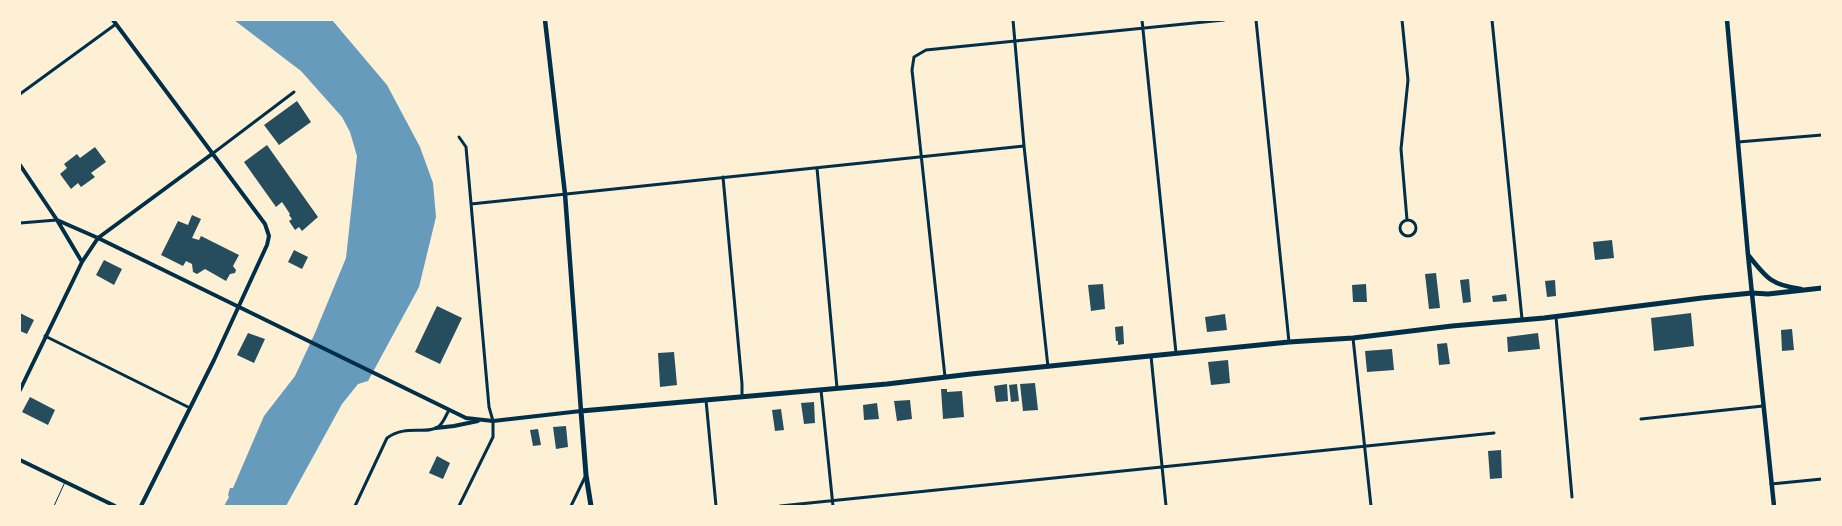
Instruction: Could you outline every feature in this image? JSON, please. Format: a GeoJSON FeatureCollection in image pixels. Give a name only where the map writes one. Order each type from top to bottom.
{"type":"FeatureCollection","features":[{"type":"Feature","properties":{"kind":"main road"},"geometry":{"type":"LineString","coordinates":[[544,20],[565,194],[586,475],[591,506]]}},
{"type":"Feature","properties":{"kind":"main road"},"geometry":{"type":"LineString","coordinates":[[1727,20],[1748,255],[1774,506]]}},
{"type":"Feature","properties":{"kind":"main road"},"geometry":{"type":"LineString","coordinates":[[1748,255],[1771,281],[1782,286],[1806,290]]}},
{"type":"Feature","properties":{"kind":"main road"},"geometry":{"type":"LineString","coordinates":[[581,412],[887,384],[1289,342],[1354,338],[1702,298],[1822,288]]}},
{"type":"Feature","properties":{"kind":"street"},"geometry":{"type":"LineString","coordinates":[[113,20],[268,229],[269,236],[267,245],[214,360],[141,506]]}},
{"type":"Feature","properties":{"kind":"street"},"geometry":{"type":"LineString","coordinates":[[1013,20],[1024,146],[1048,366]]}},
{"type":"Feature","properties":{"kind":"street"},"geometry":{"type":"LineString","coordinates":[[1142,20],[1176,353]]}},
{"type":"Feature","properties":{"kind":"street"},"geometry":{"type":"LineString","coordinates":[[945,377],[912,70],[914,56],[926,50],[1224,20]]}},
{"type":"Feature","properties":{"kind":"street"},"geometry":{"type":"LineString","coordinates":[[1256,20],[1289,342]]}},
{"type":"Feature","properties":{"kind":"street"},"geometry":{"type":"LineString","coordinates":[[1402,20],[1408,80],[1401,149],[1407,220]]}},
{"type":"Feature","properties":{"kind":"street"},"geometry":{"type":"LineString","coordinates":[[1492,20],[1522,319]]}},
{"type":"Feature","properties":{"kind":"street"},"geometry":{"type":"LineString","coordinates":[[20,94],[116,24]]}},
{"type":"Feature","properties":{"kind":"street"},"geometry":{"type":"LineString","coordinates":[[20,390],[82,262],[98,238],[294,92]]}},
{"type":"Feature","properties":{"kind":"street"},"geometry":{"type":"LineString","coordinates":[[1738,142],[1822,135]]}},
{"type":"Feature","properties":{"kind":"street"},"geometry":{"type":"LineString","coordinates":[[459,137],[466,147],[489,407],[493,421],[493,437],[459,506]]}},
{"type":"Feature","properties":{"kind":"street"},"geometry":{"type":"LineString","coordinates":[[471,204],[1024,146]]}},
{"type":"Feature","properties":{"kind":"street"},"geometry":{"type":"LineString","coordinates":[[20,165],[57,220],[82,262]]}},
{"type":"Feature","properties":{"kind":"street"},"geometry":{"type":"LineString","coordinates":[[817,168],[837,388]]}},
{"type":"Feature","properties":{"kind":"street"},"geometry":{"type":"LineString","coordinates":[[722,177],[742,396]]}},
{"type":"Feature","properties":{"kind":"street"},"geometry":{"type":"LineString","coordinates":[[20,223],[57,220],[98,238],[466,418],[493,421],[581,412]]}},
{"type":"Feature","properties":{"kind":"street"},"geometry":{"type":"LineString","coordinates":[[1407,220],[1412,220],[1416,227],[1414,234],[1409,236],[1403,235],[1400,228],[1402,222],[1407,220]]}},
{"type":"Feature","properties":{"kind":"street"},"geometry":{"type":"LineString","coordinates":[[1556,316],[1572,498]]}},
{"type":"Feature","properties":{"kind":"street"},"geometry":{"type":"LineString","coordinates":[[45,336],[190,408]]}},
{"type":"Feature","properties":{"kind":"street"},"geometry":{"type":"LineString","coordinates":[[1354,338],[1371,506]]}},
{"type":"Feature","properties":{"kind":"street"},"geometry":{"type":"LineString","coordinates":[[1151,356],[1166,506]]}},
{"type":"Feature","properties":{"kind":"street"},"geometry":{"type":"LineString","coordinates":[[821,390],[833,506]]}},
{"type":"Feature","properties":{"kind":"street"},"geometry":{"type":"LineString","coordinates":[[706,400],[716,506]]}},
{"type":"Feature","properties":{"kind":"street"},"geometry":{"type":"LineString","coordinates":[[1641,420],[1763,406]]}},
{"type":"Feature","properties":{"kind":"street"},"geometry":{"type":"LineString","coordinates":[[436,428],[449,410]]}},
{"type":"Feature","properties":{"kind":"street"},"geometry":{"type":"LineString","coordinates":[[355,506],[387,438],[395,432],[454,426],[480,420]]}},
{"type":"Feature","properties":{"kind":"street"},"geometry":{"type":"LineString","coordinates":[[780,506],[1494,433]]}},
{"type":"Feature","properties":{"kind":"street"},"geometry":{"type":"LineString","coordinates":[[20,460],[115,506]]}},
{"type":"Feature","properties":{"kind":"street"},"geometry":{"type":"LineString","coordinates":[[571,506],[586,475]]}},
{"type":"Feature","properties":{"kind":"street"},"geometry":{"type":"LineString","coordinates":[[1772,484],[1822,479]]}},
{"type":"Feature","properties":{"kind":"lane"},"geometry":{"type":"LineString","coordinates":[[54,506],[65,482]]}},
{"type":"Feature","properties":{"kind":"water"},"geometry":{"type":"Polygon","coordinates":[[[234,20],[332,20],[387,85],[420,147],[433,183],[436,217],[419,287],[368,381],[358,384],[342,404],[286,506],[224,506],[229,497],[230,488],[233,488],[264,416],[295,376],[346,258],[357,156],[350,132],[342,117],[301,71],[234,20]]]}},
{"type":"Feature","properties":{"kind":"building"},"geometry":{"type":"Polygon","coordinates":[[[297,101],[311,122],[279,145],[264,125],[297,101]]]}},
{"type":"Feature","properties":{"kind":"building"},"geometry":{"type":"Polygon","coordinates":[[[267,145],[318,217],[302,231],[299,227],[295,230],[289,221],[292,219],[290,214],[282,202],[276,207],[244,162],[267,145]]]}},
{"type":"Feature","properties":{"kind":"building"},"geometry":{"type":"Polygon","coordinates":[[[95,147],[106,162],[91,173],[95,177],[81,187],[78,183],[71,189],[60,174],[67,168],[64,164],[77,154],[80,158],[95,147]]]}},
{"type":"Feature","properties":{"kind":"building"},"geometry":{"type":"Polygon","coordinates":[[[192,215],[201,219],[192,238],[199,240],[201,236],[239,255],[233,266],[236,270],[235,273],[230,274],[226,281],[205,269],[197,274],[193,272],[192,264],[186,261],[183,266],[161,255],[178,221],[188,225],[192,215]]]}},
{"type":"Feature","properties":{"kind":"building"},"geometry":{"type":"Polygon","coordinates":[[[1612,240],[1614,258],[1595,260],[1593,242],[1612,240]]]}},
{"type":"Feature","properties":{"kind":"building"},"geometry":{"type":"Polygon","coordinates":[[[294,250],[308,257],[302,269],[288,262],[294,250]]]}},
{"type":"Feature","properties":{"kind":"building"},"geometry":{"type":"Polygon","coordinates":[[[104,260],[122,269],[114,285],[96,275],[104,260]]]}},
{"type":"Feature","properties":{"kind":"building"},"geometry":{"type":"Polygon","coordinates":[[[1436,273],[1440,308],[1429,309],[1425,274],[1436,273]]]}},
{"type":"Feature","properties":{"kind":"building"},"geometry":{"type":"Polygon","coordinates":[[[1469,279],[1471,302],[1463,303],[1460,280],[1469,279]]]}},
{"type":"Feature","properties":{"kind":"building"},"geometry":{"type":"Polygon","coordinates":[[[1555,280],[1556,296],[1547,297],[1545,281],[1555,280]]]}},
{"type":"Feature","properties":{"kind":"building"},"geometry":{"type":"Polygon","coordinates":[[[1103,284],[1105,309],[1091,311],[1088,285],[1103,284]]]}},
{"type":"Feature","properties":{"kind":"building"},"geometry":{"type":"Polygon","coordinates":[[[1366,284],[1367,302],[1353,302],[1352,285],[1366,284]]]}},
{"type":"Feature","properties":{"kind":"building"},"geometry":{"type":"Polygon","coordinates":[[[1506,294],[1507,301],[1493,302],[1492,296],[1506,294]]]}},
{"type":"Feature","properties":{"kind":"building"},"geometry":{"type":"Polygon","coordinates":[[[437,306],[462,318],[440,364],[415,352],[437,306]]]}},
{"type":"Feature","properties":{"kind":"building"},"geometry":{"type":"Polygon","coordinates":[[[20,313],[34,320],[27,334],[20,331],[20,313]]]}},
{"type":"Feature","properties":{"kind":"building"},"geometry":{"type":"Polygon","coordinates":[[[1691,313],[1694,346],[1654,351],[1651,318],[1691,313]]]}},
{"type":"Feature","properties":{"kind":"building"},"geometry":{"type":"Polygon","coordinates":[[[1225,314],[1227,330],[1207,332],[1205,317],[1225,314]]]}},
{"type":"Feature","properties":{"kind":"building"},"geometry":{"type":"Polygon","coordinates":[[[1123,326],[1124,344],[1118,345],[1115,327],[1123,326]]]}},
{"type":"Feature","properties":{"kind":"building"},"geometry":{"type":"Polygon","coordinates":[[[1792,329],[1794,350],[1782,351],[1781,330],[1792,329]]]}},
{"type":"Feature","properties":{"kind":"building"},"geometry":{"type":"Polygon","coordinates":[[[248,333],[265,339],[254,363],[237,355],[248,333]]]}},
{"type":"Feature","properties":{"kind":"building"},"geometry":{"type":"Polygon","coordinates":[[[1538,333],[1540,349],[1508,352],[1507,337],[1538,333]]]}},
{"type":"Feature","properties":{"kind":"building"},"geometry":{"type":"Polygon","coordinates":[[[1447,343],[1450,364],[1439,365],[1437,344],[1447,343]]]}},
{"type":"Feature","properties":{"kind":"building"},"geometry":{"type":"Polygon","coordinates":[[[1392,349],[1394,370],[1367,372],[1365,351],[1392,349]]]}},
{"type":"Feature","properties":{"kind":"building"},"geometry":{"type":"Polygon","coordinates":[[[674,352],[677,385],[660,387],[658,353],[674,352]]]}},
{"type":"Feature","properties":{"kind":"building"},"geometry":{"type":"Polygon","coordinates":[[[1228,360],[1230,383],[1211,385],[1208,362],[1228,360]]]}},
{"type":"Feature","properties":{"kind":"building"},"geometry":{"type":"Polygon","coordinates":[[[1035,383],[1038,410],[1023,411],[1020,384],[1035,383]]]}},
{"type":"Feature","properties":{"kind":"building"},"geometry":{"type":"Polygon","coordinates":[[[1007,384],[1008,401],[996,402],[994,386],[1007,384]]]}},
{"type":"Feature","properties":{"kind":"building"},"geometry":{"type":"Polygon","coordinates":[[[1017,384],[1019,401],[1011,402],[1009,385],[1017,384]]]}},
{"type":"Feature","properties":{"kind":"building"},"geometry":{"type":"Polygon","coordinates":[[[941,389],[947,389],[947,392],[962,391],[964,417],[943,419],[941,389]]]}},
{"type":"Feature","properties":{"kind":"building"},"geometry":{"type":"Polygon","coordinates":[[[30,397],[55,410],[48,425],[22,412],[30,397]]]}},
{"type":"Feature","properties":{"kind":"building"},"geometry":{"type":"Polygon","coordinates":[[[910,400],[912,419],[897,421],[894,401],[910,400]]]}},
{"type":"Feature","properties":{"kind":"building"},"geometry":{"type":"Polygon","coordinates":[[[814,402],[815,423],[804,424],[801,403],[814,402]]]}},
{"type":"Feature","properties":{"kind":"building"},"geometry":{"type":"Polygon","coordinates":[[[877,403],[879,419],[864,420],[863,405],[877,403]]]}},
{"type":"Feature","properties":{"kind":"building"},"geometry":{"type":"Polygon","coordinates":[[[781,409],[784,430],[775,431],[772,410],[781,409]]]}},
{"type":"Feature","properties":{"kind":"building"},"geometry":{"type":"Polygon","coordinates":[[[566,426],[568,447],[556,449],[553,427],[566,426]]]}},
{"type":"Feature","properties":{"kind":"building"},"geometry":{"type":"Polygon","coordinates":[[[538,429],[541,445],[533,446],[530,430],[538,429]]]}},
{"type":"Feature","properties":{"kind":"building"},"geometry":{"type":"Polygon","coordinates":[[[1501,450],[1502,478],[1490,479],[1488,451],[1501,450]]]}},
{"type":"Feature","properties":{"kind":"building"},"geometry":{"type":"Polygon","coordinates":[[[437,456],[450,463],[443,479],[429,473],[437,456]]]}}]}
